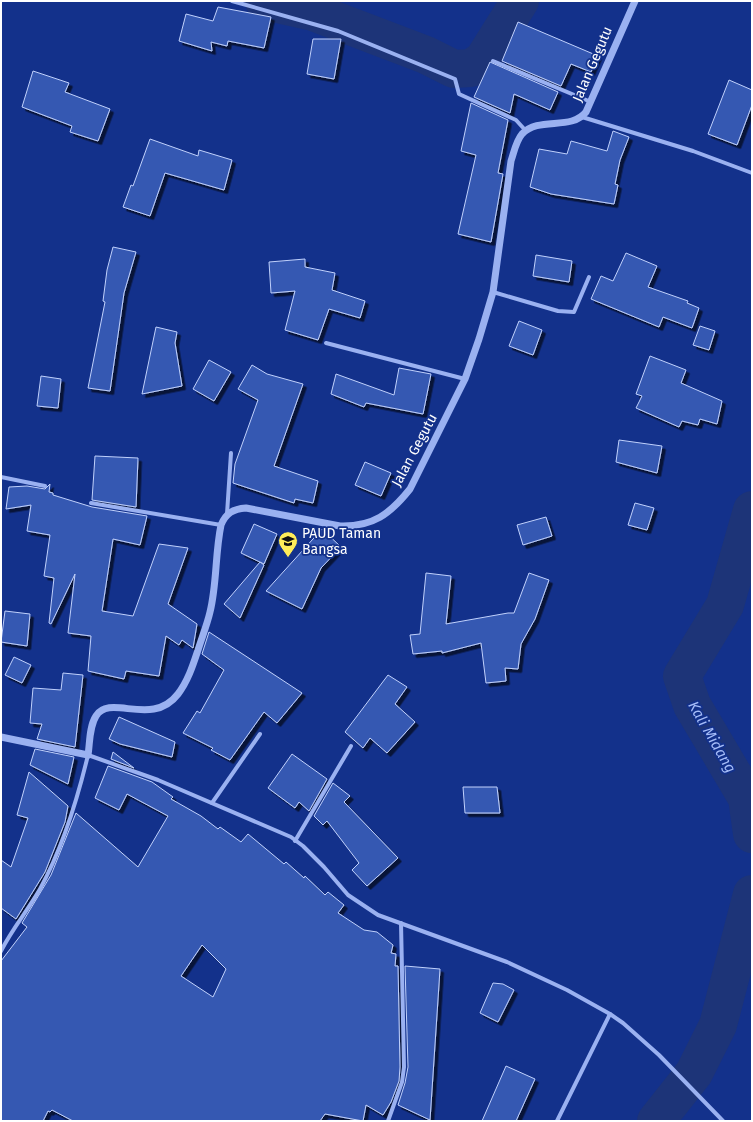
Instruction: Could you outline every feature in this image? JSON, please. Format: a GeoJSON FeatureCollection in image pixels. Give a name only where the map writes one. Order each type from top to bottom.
{"type":"FeatureCollection","features":[{"type":"Feature","properties":{"kind":"street"},"geometry":{"type":"LineString","coordinates":[[232,1],[338,31],[455,79],[459,94],[516,120],[526,131]]}},
{"type":"Feature","properties":{"kind":"street","name":"Jalan Gegutu"},"geometry":{"type":"LineString","coordinates":[[227,514],[235,509],[246,508],[340,526],[355,527],[379,518],[391,510],[410,489],[465,379],[493,292],[511,161],[515,147],[521,135],[526,131],[533,128],[570,121],[582,117],[591,102],[635,1]]}},
{"type":"Feature","properties":{"kind":"street"},"geometry":{"type":"LineString","coordinates":[[493,61],[591,102]]}},
{"type":"Feature","properties":{"kind":"street"},"geometry":{"type":"LineString","coordinates":[[582,117],[693,151],[752,173]]}},
{"type":"Feature","properties":{"kind":"street"},"geometry":{"type":"LineString","coordinates":[[493,292],[558,311],[574,312],[588,277]]}},
{"type":"Feature","properties":{"kind":"street"},"geometry":{"type":"LineString","coordinates":[[326,343],[465,379]]}},
{"type":"Feature","properties":{"kind":"street"},"geometry":{"type":"LineString","coordinates":[[1,951],[40,888],[56,854],[76,800],[88,755],[91,730],[95,717],[102,710],[112,708],[144,711],[157,709],[169,703],[182,688],[193,666],[210,612],[221,525],[227,514],[231,453]]}},
{"type":"Feature","properties":{"kind":"street"},"geometry":{"type":"LineString","coordinates":[[1,477],[45,486]]}},
{"type":"Feature","properties":{"kind":"street"},"geometry":{"type":"LineString","coordinates":[[91,503],[221,525]]}},
{"type":"Feature","properties":{"kind":"street"},"geometry":{"type":"LineString","coordinates":[[212,803],[260,734]]}},
{"type":"Feature","properties":{"kind":"street"},"geometry":{"type":"LineString","coordinates":[[1,737],[88,755],[127,768],[212,803],[295,841],[324,867],[348,895],[378,915],[507,962],[568,990],[610,1014],[623,1023],[659,1055],[723,1121]]}},
{"type":"Feature","properties":{"kind":"street"},"geometry":{"type":"LineString","coordinates":[[295,841],[351,746]]}},
{"type":"Feature","properties":{"kind":"street"},"geometry":{"type":"LineString","coordinates":[[388,1121],[402,1082],[404,1067],[401,923]]}},
{"type":"Feature","properties":{"kind":"street"},"geometry":{"type":"LineString","coordinates":[[557,1121],[610,1014]]}},
{"type":"Feature","properties":{"kind":"building"},"geometry":{"type":"Polygon","coordinates":[[[218,7],[271,17],[264,48],[228,41],[227,46],[211,42],[212,51],[179,41],[186,14],[213,21],[218,7]]]}},
{"type":"Feature","properties":{"kind":"building"},"geometry":{"type":"Polygon","coordinates":[[[518,22],[598,56],[591,72],[571,64],[561,86],[502,61],[518,22]]]}},
{"type":"Feature","properties":{"kind":"building"},"geometry":{"type":"Polygon","coordinates":[[[313,39],[341,39],[334,79],[307,74],[313,39]]]}},
{"type":"Feature","properties":{"kind":"building"},"geometry":{"type":"Polygon","coordinates":[[[490,62],[558,92],[550,110],[514,94],[510,113],[474,97],[490,62]]]}},
{"type":"Feature","properties":{"kind":"building"},"geometry":{"type":"Polygon","coordinates":[[[33,71],[69,83],[65,92],[110,109],[98,141],[70,132],[72,126],[22,107],[33,71]]]}},
{"type":"Feature","properties":{"kind":"building"},"geometry":{"type":"Polygon","coordinates":[[[729,80],[752,90],[752,105],[737,145],[708,134],[729,80]]]}},
{"type":"Feature","properties":{"kind":"building"},"geometry":{"type":"Polygon","coordinates":[[[471,103],[508,120],[498,173],[503,174],[491,242],[458,234],[476,155],[461,151],[471,103]]]}},
{"type":"Feature","properties":{"kind":"building"},"geometry":{"type":"Polygon","coordinates":[[[613,131],[629,137],[620,160],[615,184],[618,185],[614,204],[551,194],[530,187],[539,149],[567,154],[571,141],[607,151],[613,131]]]}},
{"type":"Feature","properties":{"kind":"building"},"geometry":{"type":"Polygon","coordinates":[[[150,139],[198,156],[199,150],[232,160],[224,190],[165,173],[150,216],[123,207],[131,185],[133,186],[150,139]]]}},
{"type":"Feature","properties":{"kind":"building"},"geometry":{"type":"Polygon","coordinates":[[[113,247],[136,252],[124,293],[110,391],[88,388],[105,302],[103,301],[107,270],[113,247]]]}},
{"type":"Feature","properties":{"kind":"building"},"geometry":{"type":"Polygon","coordinates":[[[626,253],[657,266],[648,287],[688,301],[687,303],[699,308],[692,328],[663,317],[659,327],[591,299],[601,276],[613,281],[626,253]]]}},
{"type":"Feature","properties":{"kind":"building"},"geometry":{"type":"Polygon","coordinates":[[[536,255],[572,261],[569,282],[533,276],[536,255]]]}},
{"type":"Feature","properties":{"kind":"building"},"geometry":{"type":"Polygon","coordinates":[[[305,259],[305,267],[335,273],[332,290],[365,301],[360,318],[329,309],[318,340],[285,330],[295,291],[271,293],[269,262],[305,259]]]}},
{"type":"Feature","properties":{"kind":"building"},"geometry":{"type":"Polygon","coordinates":[[[519,321],[542,330],[533,355],[509,346],[519,321]]]}},
{"type":"Feature","properties":{"kind":"building"},"geometry":{"type":"Polygon","coordinates":[[[700,326],[715,331],[709,350],[693,345],[700,326]]]}},
{"type":"Feature","properties":{"kind":"building"},"geometry":{"type":"Polygon","coordinates":[[[156,327],[177,332],[175,343],[182,386],[142,394],[156,327]]]}},
{"type":"Feature","properties":{"kind":"building"},"geometry":{"type":"Polygon","coordinates":[[[650,356],[686,370],[681,383],[722,401],[717,424],[700,419],[698,425],[682,421],[679,427],[636,408],[642,396],[636,394],[650,356]]]}},
{"type":"Feature","properties":{"kind":"building"},"geometry":{"type":"Polygon","coordinates":[[[209,360],[231,372],[214,401],[193,389],[209,360]]]}},
{"type":"Feature","properties":{"kind":"building"},"geometry":{"type":"Polygon","coordinates":[[[252,365],[267,374],[303,384],[274,466],[318,481],[313,503],[295,499],[294,503],[233,483],[235,464],[258,400],[238,389],[252,365]]]}},
{"type":"Feature","properties":{"kind":"building"},"geometry":{"type":"Polygon","coordinates":[[[399,368],[431,374],[423,414],[366,403],[364,407],[331,394],[336,374],[394,395],[399,368]]]}},
{"type":"Feature","properties":{"kind":"building"},"geometry":{"type":"Polygon","coordinates":[[[41,376],[61,379],[58,408],[37,406],[41,376]]]}},
{"type":"Feature","properties":{"kind":"building"},"geometry":{"type":"Polygon","coordinates":[[[619,440],[662,446],[657,473],[616,462],[619,440]]]}},
{"type":"Feature","properties":{"kind":"building"},"geometry":{"type":"Polygon","coordinates":[[[95,456],[138,458],[136,507],[92,500],[95,456]]]}},
{"type":"Feature","properties":{"kind":"building"},"geometry":{"type":"Polygon","coordinates":[[[365,462],[391,473],[381,496],[355,485],[365,462]]]}},
{"type":"Feature","properties":{"kind":"building"},"geometry":{"type":"Polygon","coordinates":[[[50,484],[49,492],[53,493],[53,495],[92,507],[147,516],[140,545],[113,539],[102,611],[133,616],[159,544],[188,548],[168,604],[197,624],[193,648],[182,640],[179,645],[166,636],[159,676],[126,671],[124,679],[88,671],[91,636],[68,633],[75,574],[51,624],[49,623],[54,578],[44,576],[50,535],[27,531],[31,505],[6,509],[9,487],[27,486],[45,489],[50,484]]]}},
{"type":"Feature","properties":{"kind":"building"},"geometry":{"type":"Polygon","coordinates":[[[635,503],[654,508],[647,530],[628,525],[635,503]]]}},
{"type":"Feature","properties":{"kind":"building"},"geometry":{"type":"Polygon","coordinates":[[[546,517],[552,536],[523,545],[517,525],[546,517]]]}},
{"type":"Feature","properties":{"kind":"building"},"geometry":{"type":"Polygon","coordinates":[[[254,524],[277,534],[264,564],[241,553],[254,524]]]}},
{"type":"Feature","properties":{"kind":"building"},"geometry":{"type":"Polygon","coordinates":[[[322,529],[341,547],[321,568],[302,609],[266,591],[322,529]]]}},
{"type":"Feature","properties":{"kind":"building"},"geometry":{"type":"Polygon","coordinates":[[[260,562],[264,565],[240,618],[224,604],[260,562]]]}},
{"type":"Feature","properties":{"kind":"building"},"geometry":{"type":"Polygon","coordinates":[[[426,573],[451,576],[446,624],[514,613],[529,573],[549,580],[535,619],[521,644],[518,669],[505,668],[506,681],[486,683],[481,643],[442,653],[442,651],[413,654],[410,635],[420,634],[426,573]]]}},
{"type":"Feature","properties":{"kind":"building"},"geometry":{"type":"Polygon","coordinates":[[[5,611],[30,614],[27,646],[1,642],[5,611]]]}},
{"type":"Feature","properties":{"kind":"building"},"geometry":{"type":"Polygon","coordinates":[[[209,632],[302,693],[277,723],[264,712],[230,760],[211,750],[213,748],[183,733],[197,711],[200,713],[224,670],[202,654],[209,632]]]}},
{"type":"Feature","properties":{"kind":"building"},"geometry":{"type":"Polygon","coordinates":[[[14,657],[31,665],[22,683],[5,675],[14,657]]]}},
{"type":"Feature","properties":{"kind":"building"},"geometry":{"type":"Polygon","coordinates":[[[63,673],[83,675],[75,747],[37,739],[42,724],[30,723],[33,688],[61,690],[63,673]]]}},
{"type":"Feature","properties":{"kind":"building"},"geometry":{"type":"Polygon","coordinates":[[[388,675],[407,687],[395,704],[415,722],[387,753],[370,738],[363,748],[345,732],[388,675]]]}},
{"type":"Feature","properties":{"kind":"building"},"geometry":{"type":"Polygon","coordinates":[[[119,717],[175,742],[172,757],[120,744],[109,739],[119,717]]]}},
{"type":"Feature","properties":{"kind":"building"},"geometry":{"type":"Polygon","coordinates":[[[35,749],[74,757],[68,784],[30,765],[35,749]]]}},
{"type":"Feature","properties":{"kind":"building"},"geometry":{"type":"Polygon","coordinates":[[[113,752],[134,768],[111,759],[113,752]]]}},
{"type":"Feature","properties":{"kind":"building"},"geometry":{"type":"Polygon","coordinates":[[[292,754],[327,779],[309,811],[299,802],[295,808],[268,788],[292,754]]]}},
{"type":"Feature","properties":{"kind":"building"},"geometry":{"type":"Polygon","coordinates":[[[108,766],[152,782],[173,797],[171,799],[201,816],[218,829],[220,827],[241,842],[248,834],[284,864],[286,862],[304,878],[305,876],[325,895],[328,892],[344,905],[338,913],[364,930],[377,932],[393,945],[391,953],[396,954],[395,966],[398,966],[400,1067],[399,1081],[391,1102],[383,1115],[366,1105],[363,1121],[325,1114],[320,1121],[73,1121],[52,1110],[50,1112],[48,1111],[43,1121],[1,1121],[1,961],[27,927],[22,923],[51,875],[76,813],[138,867],[168,816],[127,794],[119,810],[95,798],[108,766]],[[202,945],[181,976],[213,997],[226,969],[202,945]]]}},
{"type":"Feature","properties":{"kind":"building"},"geometry":{"type":"Polygon","coordinates":[[[29,772],[68,806],[65,822],[45,872],[16,919],[1,908],[1,860],[11,867],[28,818],[17,815],[29,772]]]}},
{"type":"Feature","properties":{"kind":"building"},"geometry":{"type":"Polygon","coordinates":[[[333,783],[350,796],[344,802],[398,858],[367,886],[352,870],[359,863],[327,821],[323,825],[314,816],[333,783]]]}},
{"type":"Feature","properties":{"kind":"building"},"geometry":{"type":"Polygon","coordinates":[[[463,787],[497,787],[500,813],[465,813],[463,787]]]}},
{"type":"Feature","properties":{"kind":"building"},"geometry":{"type":"Polygon","coordinates":[[[405,966],[440,969],[430,1120],[398,1105],[408,1067],[405,966]]]}},
{"type":"Feature","properties":{"kind":"building"},"geometry":{"type":"Polygon","coordinates":[[[493,983],[503,984],[514,990],[498,1022],[480,1013],[493,983]]]}},
{"type":"Feature","properties":{"kind":"building"},"geometry":{"type":"Polygon","coordinates":[[[506,1066],[535,1079],[516,1121],[482,1121],[506,1066]]]}},
{"type":"Feature","properties":{"kind":"waterway"},"geometry":{"type":"LineString","coordinates":[[264,1],[313,12],[426,55],[454,69],[471,68],[483,60],[520,1]]}},
{"type":"Feature","properties":{"kind":"waterway","name":"Kali Midang"},"geometry":{"type":"LineString","coordinates":[[752,510],[725,605],[682,676],[692,705],[747,798],[752,834]]}},
{"type":"Feature","properties":{"kind":"waterway","name":"Kali Midang"},"geometry":{"type":"LineString","coordinates":[[656,1121],[694,1073],[718,1025],[752,894]]}},
{"type":"Feature","properties":{"kind":"place","name":"PAUD Taman Bangsa"},"geometry":{"type":"Point","coordinates":[288,558]}}]}
